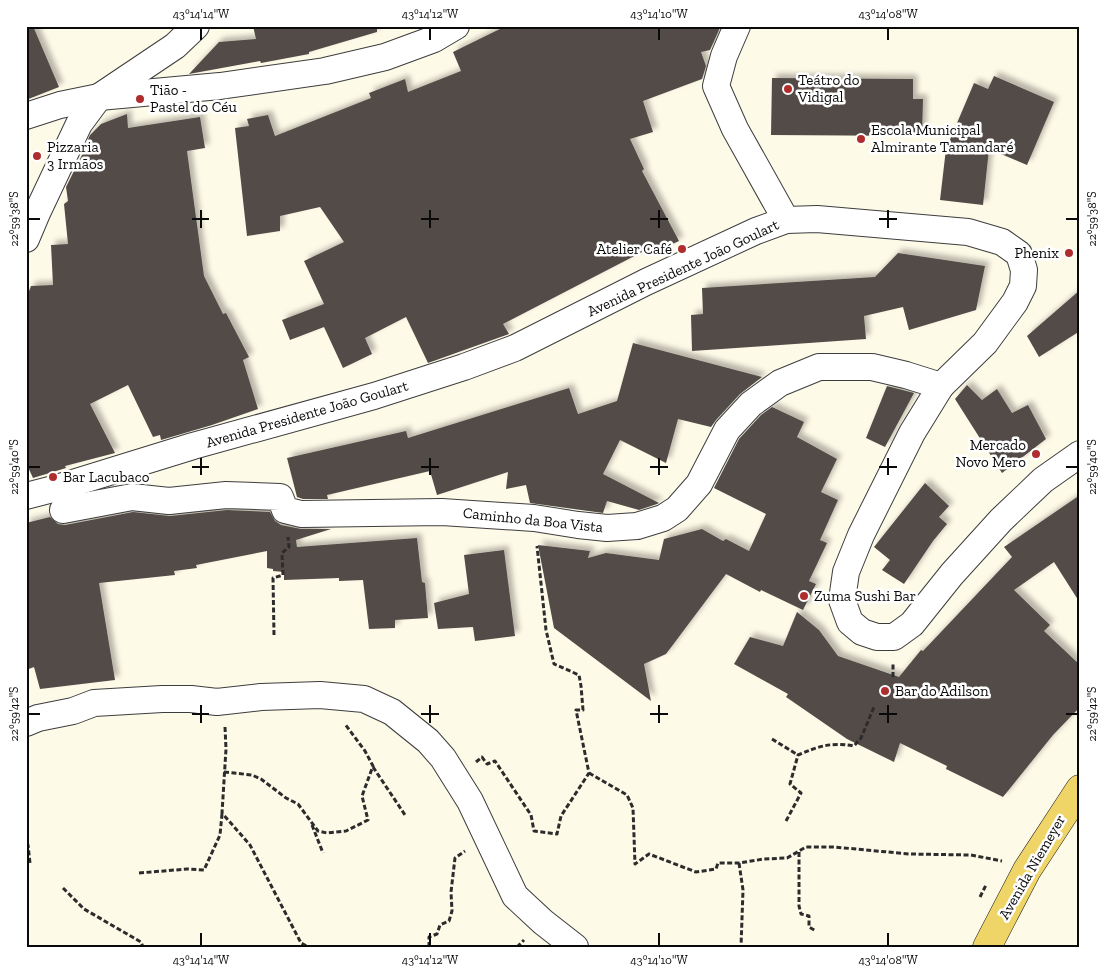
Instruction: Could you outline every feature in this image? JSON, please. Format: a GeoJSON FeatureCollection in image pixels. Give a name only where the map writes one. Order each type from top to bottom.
{"type":"FeatureCollection","features":[{"type":"Feature","properties":{"kind":"main road","name":"Avenida Niemeyer"},"geometry":{"type":"LineString","coordinates":[[988,947],[1027,870],[1080,788]]}},
{"type":"Feature","properties":{"kind":"street"},"geometry":{"type":"LineString","coordinates":[[26,239],[79,124],[98,97],[175,46],[196,26]]}},
{"type":"Feature","properties":{"kind":"street"},"geometry":{"type":"LineString","coordinates":[[26,116],[60,105],[98,97],[220,86],[325,71],[385,58],[434,39],[456,26]]}},
{"type":"Feature","properties":{"kind":"street"},"geometry":{"type":"LineString","coordinates":[[737,26],[724,56],[716,86],[735,129],[786,220]]}},
{"type":"Feature","properties":{"kind":"street","name":"Avenida Presidente João Goulart"},"geometry":{"type":"LineString","coordinates":[[26,496],[374,396],[464,368],[515,348],[646,282],[756,231],[786,220],[817,219],[968,232],[1002,242],[1019,254],[1024,270],[1023,286],[1015,302],[985,343],[941,386],[912,432],[861,535],[846,572],[842,600],[850,622],[862,632],[878,637],[894,637],[912,624],[952,574],[1001,520],[1043,480],[1080,454]]}},
{"type":"Feature","properties":{"kind":"street","name":"Caminho da Boa Vista"},"geometry":{"type":"LineString","coordinates":[[64,510],[132,497],[169,501],[226,495],[280,497],[285,510],[301,514],[442,512],[534,518],[606,528],[638,526],[664,518],[677,509],[699,484],[727,430],[751,404],[780,383],[819,367],[872,368],[906,375],[941,386]]}},
{"type":"Feature","properties":{"kind":"street"},"geometry":{"type":"LineString","coordinates":[[26,723],[38,718],[73,711],[94,703],[162,699],[191,699],[217,702],[261,697],[320,695],[364,699],[392,712],[411,726],[443,758],[478,816],[515,896],[543,922],[575,947]]}},
{"type":"Feature","properties":{"kind":"path"},"geometry":{"type":"LineString","coordinates":[[458,781],[482,757],[487,764],[495,761],[531,815],[534,831],[558,834],[561,816],[589,773],[576,710],[583,710],[578,675],[554,664],[550,647],[542,595],[534,518]]}},
{"type":"Feature","properties":{"kind":"path"},"geometry":{"type":"LineString","coordinates":[[274,635],[273,578],[283,575],[282,553],[289,547],[288,529]]}},
{"type":"Feature","properties":{"kind":"path"},"geometry":{"type":"LineString","coordinates":[[348,697],[343,712],[343,720],[405,815]]}},
{"type":"Feature","properties":{"kind":"path"},"geometry":{"type":"LineString","coordinates":[[139,873],[187,869],[204,870],[220,835],[226,727],[217,702]]}},
{"type":"Feature","properties":{"kind":"path"},"geometry":{"type":"LineString","coordinates":[[798,755],[819,746],[838,743],[854,746],[861,738],[874,707]]}},
{"type":"Feature","properties":{"kind":"path"},"geometry":{"type":"LineString","coordinates":[[772,739],[798,755]]}},
{"type":"Feature","properties":{"kind":"path"},"geometry":{"type":"LineString","coordinates":[[786,821],[801,793],[790,784],[798,755]]}},
{"type":"Feature","properties":{"kind":"path"},"geometry":{"type":"LineString","coordinates":[[224,772],[261,779],[286,798],[298,804],[318,831],[326,833],[346,831],[368,820],[362,796],[373,766]]}},
{"type":"Feature","properties":{"kind":"path"},"geometry":{"type":"LineString","coordinates":[[589,773],[627,795],[633,808],[635,864],[649,854],[696,872],[716,870],[718,863],[739,863],[787,858],[806,847],[834,847],[909,854],[971,855],[1005,862],[1027,870]]}},
{"type":"Feature","properties":{"kind":"path"},"geometry":{"type":"LineString","coordinates":[[222,813],[250,845],[301,943],[308,947]]}},
{"type":"Feature","properties":{"kind":"path"},"geometry":{"type":"LineString","coordinates":[[310,820],[323,853]]}},
{"type":"Feature","properties":{"kind":"path"},"geometry":{"type":"LineString","coordinates":[[429,947],[429,937],[437,934],[440,925],[449,921],[452,911],[455,858],[462,852],[488,840]]}},
{"type":"Feature","properties":{"kind":"path"},"geometry":{"type":"LineString","coordinates":[[26,845],[28,845],[30,863]]}},
{"type":"Feature","properties":{"kind":"path"},"geometry":{"type":"LineString","coordinates":[[799,852],[799,906],[801,914],[809,916],[809,927],[816,931]]}},
{"type":"Feature","properties":{"kind":"path"},"geometry":{"type":"LineString","coordinates":[[739,863],[744,890],[741,947]]}},
{"type":"Feature","properties":{"kind":"path"},"geometry":{"type":"LineString","coordinates":[[63,888],[84,909],[141,942],[143,947]]}},
{"type":"Feature","properties":{"kind":"building"},"geometry":{"type":"Polygon","coordinates":[[[26,26],[33,26],[59,87],[26,100],[26,26]]]}},
{"type":"Feature","properties":{"kind":"building"},"geometry":{"type":"Polygon","coordinates":[[[253,26],[377,26],[377,32],[309,52],[309,54],[189,74],[219,42],[256,39],[253,26]]]}},
{"type":"Feature","properties":{"kind":"building"},"geometry":{"type":"Polygon","coordinates":[[[506,26],[718,26],[719,30],[710,50],[701,52],[706,66],[702,79],[643,101],[653,132],[630,139],[644,169],[642,171],[679,241],[649,255],[646,250],[503,324],[509,334],[428,363],[406,317],[365,338],[372,354],[343,368],[324,327],[290,340],[282,320],[324,304],[304,261],[344,242],[320,207],[280,216],[280,231],[247,236],[235,128],[249,126],[247,119],[268,115],[275,136],[371,98],[369,93],[405,79],[408,92],[461,71],[453,52],[506,26]]]}},
{"type":"Feature","properties":{"kind":"building"},"geometry":{"type":"Polygon","coordinates":[[[994,76],[1054,102],[1027,165],[989,149],[983,205],[940,200],[946,149],[974,83],[988,89],[994,76]]]}},
{"type":"Feature","properties":{"kind":"building"},"geometry":{"type":"Polygon","coordinates":[[[772,78],[913,79],[913,99],[923,99],[922,136],[771,135],[772,78]]]}},
{"type":"Feature","properties":{"kind":"building"},"geometry":{"type":"Polygon","coordinates":[[[127,114],[128,128],[200,117],[205,148],[187,151],[204,276],[223,314],[226,313],[249,357],[243,360],[258,409],[161,440],[160,435],[153,437],[128,385],[90,404],[115,453],[65,466],[66,468],[33,478],[26,463],[26,299],[31,286],[53,285],[51,245],[68,244],[64,204],[68,201],[66,187],[90,135],[101,124],[127,114]]]}},
{"type":"Feature","properties":{"kind":"building"},"geometry":{"type":"Polygon","coordinates":[[[898,253],[985,266],[976,310],[909,330],[903,307],[864,316],[866,339],[692,351],[691,315],[703,314],[702,288],[875,277],[898,253]]]}},
{"type":"Feature","properties":{"kind":"building"},"geometry":{"type":"Polygon","coordinates":[[[1080,290],[1080,331],[1039,357],[1027,336],[1080,290]]]}},
{"type":"Feature","properties":{"kind":"building"},"geometry":{"type":"Polygon","coordinates":[[[633,343],[762,377],[740,394],[711,427],[678,419],[666,463],[620,440],[603,474],[659,503],[657,504],[639,510],[607,501],[603,513],[530,503],[526,485],[506,489],[508,472],[437,495],[430,471],[327,495],[328,499],[303,499],[297,497],[287,458],[406,431],[408,438],[569,388],[578,414],[617,401],[633,343]]]}},
{"type":"Feature","properties":{"kind":"building"},"geometry":{"type":"Polygon","coordinates":[[[967,385],[982,400],[997,389],[1012,413],[1028,405],[1046,439],[1002,473],[955,399],[967,385]]]}},
{"type":"Feature","properties":{"kind":"building"},"geometry":{"type":"Polygon","coordinates":[[[887,386],[914,393],[885,447],[866,438],[887,386]]]}},
{"type":"Feature","properties":{"kind":"building"},"geometry":{"type":"Polygon","coordinates":[[[772,407],[804,422],[797,437],[837,459],[821,492],[838,500],[820,540],[827,543],[809,581],[816,584],[803,610],[761,590],[760,592],[726,574],[666,654],[644,664],[651,701],[554,628],[538,545],[590,551],[588,558],[606,553],[659,560],[664,539],[702,529],[723,541],[726,539],[749,551],[766,514],[714,488],[739,439],[761,415],[772,407]]]}},
{"type":"Feature","properties":{"kind":"building"},"geometry":{"type":"Polygon","coordinates":[[[925,483],[949,506],[939,517],[947,524],[904,584],[882,570],[890,560],[874,547],[925,483]]]}},
{"type":"Feature","properties":{"kind":"building"},"geometry":{"type":"Polygon","coordinates":[[[1080,495],[1080,603],[1054,562],[1014,590],[1050,625],[1044,631],[1080,665],[1080,707],[1053,735],[1003,797],[946,769],[947,766],[900,743],[894,762],[847,739],[786,697],[788,694],[734,664],[750,637],[783,646],[797,612],[819,630],[838,656],[899,677],[921,650],[923,651],[1012,557],[1004,547],[1080,495]]]}},
{"type":"Feature","properties":{"kind":"building"},"geometry":{"type":"Polygon","coordinates":[[[227,510],[270,512],[275,521],[281,525],[301,529],[331,529],[296,540],[297,547],[417,538],[422,582],[425,583],[428,618],[395,620],[395,628],[369,629],[363,580],[339,581],[339,578],[284,580],[284,572],[273,571],[273,569],[267,568],[267,551],[196,565],[197,568],[174,571],[175,575],[99,583],[115,680],[40,689],[34,667],[26,670],[26,523],[50,517],[58,524],[65,525],[133,512],[170,516],[227,510]]]}},
{"type":"Feature","properties":{"kind":"building"},"geometry":{"type":"Polygon","coordinates":[[[504,550],[515,636],[475,641],[473,627],[438,629],[434,603],[469,594],[464,555],[504,550]]]}},
{"type":"Feature","properties":{"kind":"place","name":"Teátro do Vidigal"},"geometry":{"type":"Point","coordinates":[788,89]}},
{"type":"Feature","properties":{"kind":"place","name":"Tião - Pastel do Céu"},"geometry":{"type":"Point","coordinates":[140,99]}},
{"type":"Feature","properties":{"kind":"place","name":"Escola Municipal Almirante Tamandaré"},"geometry":{"type":"Point","coordinates":[861,139]}},
{"type":"Feature","properties":{"kind":"place","name":"Pizzaria 3 Irmãos"},"geometry":{"type":"Point","coordinates":[37,156]}},
{"type":"Feature","properties":{"kind":"place","name":"Atelier Café"},"geometry":{"type":"Point","coordinates":[682,249]}},
{"type":"Feature","properties":{"kind":"place","name":"Phenix"},"geometry":{"type":"Point","coordinates":[1069,253]}},
{"type":"Feature","properties":{"kind":"place","name":"Mercado Novo Mero"},"geometry":{"type":"Point","coordinates":[1036,454]}},
{"type":"Feature","properties":{"kind":"place","name":"Bar Lacubaco"},"geometry":{"type":"Point","coordinates":[53,477]}},
{"type":"Feature","properties":{"kind":"place","name":"Zuma Sushi Bar"},"geometry":{"type":"Point","coordinates":[804,596]}},
{"type":"Feature","properties":{"kind":"place","name":"Bar do Adilson"},"geometry":{"type":"Point","coordinates":[885,691]}}]}
